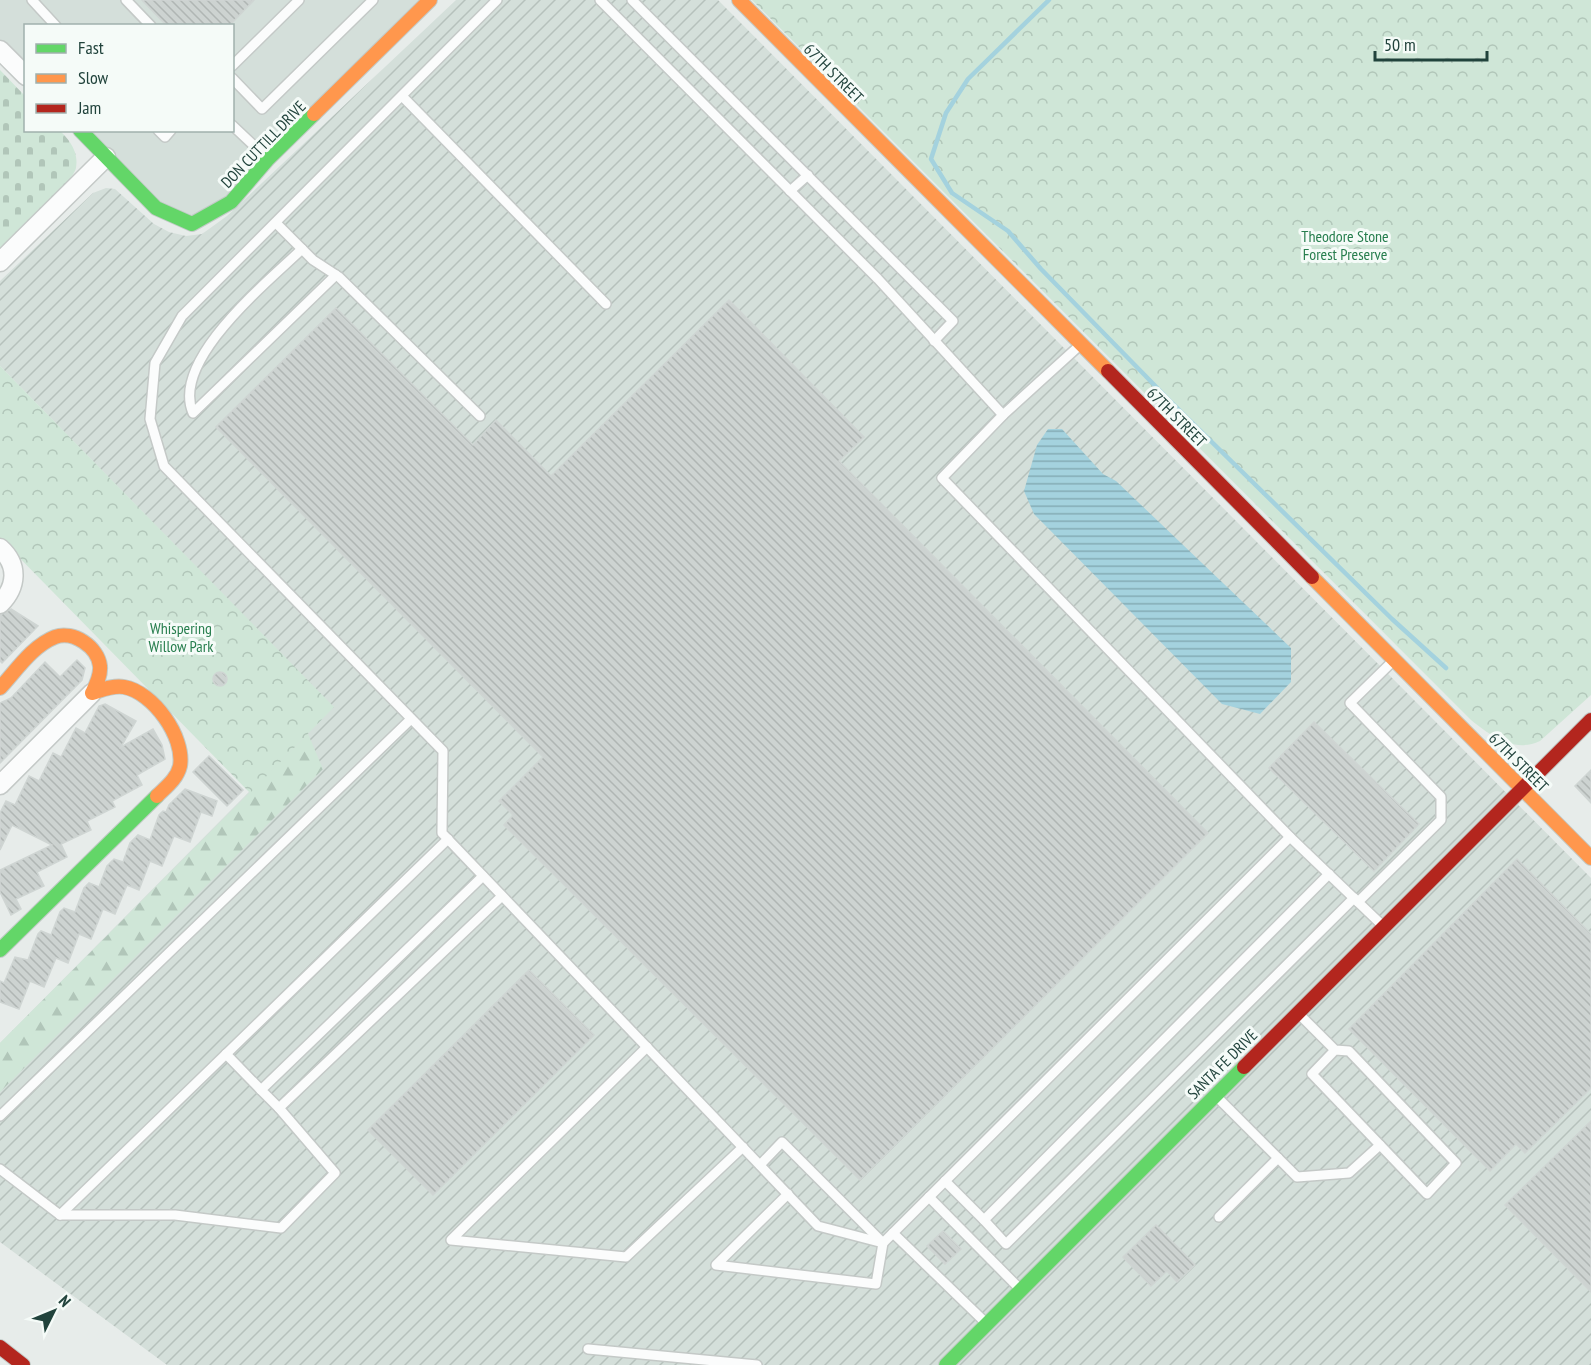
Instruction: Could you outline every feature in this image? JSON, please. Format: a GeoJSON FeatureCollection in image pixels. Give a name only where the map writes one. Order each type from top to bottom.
{"type":"FeatureCollection","features":[{"type":"Feature","properties":{"kind":"main road","name":"DON CUTTILL DRIVE"},"geometry":{"type":"LineString","coordinates":[[106,158],[156,208],[192,224],[231,202],[268,159],[430,0]]}},
{"type":"Feature","properties":{"kind":"main road","name":"67TH STREET"},"geometry":{"type":"LineString","coordinates":[[739,0],[1591,858]]}},
{"type":"Feature","properties":{"kind":"main road"},"geometry":{"type":"LineString","coordinates":[[82,132],[106,158]]}},
{"type":"Feature","properties":{"kind":"main road"},"geometry":{"type":"LineString","coordinates":[[0,688],[46,642],[61,634],[83,641],[98,657],[99,679],[92,693]]}},
{"type":"Feature","properties":{"kind":"main road"},"geometry":{"type":"LineString","coordinates":[[0,950],[175,778],[182,768],[177,737],[148,702],[129,688],[118,686],[92,693]]}},
{"type":"Feature","properties":{"kind":"main road","name":"SANTA FE DRIVE"},"geometry":{"type":"LineString","coordinates":[[946,1365],[1591,720]]}},
{"type":"Feature","properties":{"kind":"main road"},"geometry":{"type":"LineString","coordinates":[[0,1347],[23,1365]]}},
{"type":"Feature","properties":{"kind":"street"},"geometry":{"type":"LineString","coordinates":[[0,50],[24,74]]}},
{"type":"Feature","properties":{"kind":"street"},"geometry":{"type":"LineString","coordinates":[[0,262],[106,158]]}},
{"type":"Feature","properties":{"kind":"street"},"geometry":{"type":"LineString","coordinates":[[0,548],[10,560],[14,580],[13,589],[0,604]]}},
{"type":"Feature","properties":{"kind":"street"},"geometry":{"type":"LineString","coordinates":[[0,784],[92,693]]}},
{"type":"Feature","properties":{"kind":"lane"},"geometry":{"type":"LineString","coordinates":[[32,0],[55,24]]}},
{"type":"Feature","properties":{"kind":"lane"},"geometry":{"type":"LineString","coordinates":[[126,0],[149,24]]}},
{"type":"Feature","properties":{"kind":"lane"},"geometry":{"type":"LineString","coordinates":[[234,64],[299,0]]}},
{"type":"Feature","properties":{"kind":"lane"},"geometry":{"type":"LineString","coordinates":[[234,80],[262,109],[373,0]]}},
{"type":"Feature","properties":{"kind":"lane"},"geometry":{"type":"LineString","coordinates":[[497,0],[182,316],[155,363],[150,419],[164,466],[443,751],[442,833],[818,1226],[884,1243]]}},
{"type":"Feature","properties":{"kind":"lane"},"geometry":{"type":"LineString","coordinates":[[600,0],[790,191],[1003,415]]}},
{"type":"Feature","properties":{"kind":"lane"},"geometry":{"type":"LineString","coordinates":[[632,0],[953,321],[934,341]]}},
{"type":"Feature","properties":{"kind":"lane"},"geometry":{"type":"LineString","coordinates":[[402,96],[606,304]]}},
{"type":"Feature","properties":{"kind":"lane"},"geometry":{"type":"LineString","coordinates":[[234,127],[268,159]]}},
{"type":"Feature","properties":{"kind":"lane"},"geometry":{"type":"LineString","coordinates":[[790,191],[808,175]]}},
{"type":"Feature","properties":{"kind":"lane"},"geometry":{"type":"LineString","coordinates":[[276,223],[313,260],[336,275],[480,416]]}},
{"type":"Feature","properties":{"kind":"lane"},"geometry":{"type":"LineString","coordinates":[[302,249],[219,330],[201,358],[193,382],[191,407],[193,413],[336,275]]}},
{"type":"Feature","properties":{"kind":"lane"},"geometry":{"type":"LineString","coordinates":[[1081,344],[1003,415],[942,478],[1290,837],[1383,926]]}},
{"type":"Feature","properties":{"kind":"lane"},"geometry":{"type":"LineString","coordinates":[[945,1181],[1006,1244],[1356,900],[1441,820],[1441,797],[1350,703],[1395,660]]}},
{"type":"Feature","properties":{"kind":"lane"},"geometry":{"type":"LineString","coordinates":[[0,1116],[411,719]]}},
{"type":"Feature","properties":{"kind":"lane"},"geometry":{"type":"LineString","coordinates":[[788,1194],[716,1265],[876,1284],[884,1243],[893,1233],[1290,837]]}},
{"type":"Feature","properties":{"kind":"lane"},"geometry":{"type":"LineString","coordinates":[[60,1215],[448,839]]}},
{"type":"Feature","properties":{"kind":"lane"},"geometry":{"type":"LineString","coordinates":[[984,1220],[1329,874]]}},
{"type":"Feature","properties":{"kind":"lane"},"geometry":{"type":"LineString","coordinates":[[261,1090],[483,876]]}},
{"type":"Feature","properties":{"kind":"lane"},"geometry":{"type":"LineString","coordinates":[[279,1108],[502,896]]}},
{"type":"Feature","properties":{"kind":"lane"},"geometry":{"type":"LineString","coordinates":[[1297,1012],[1335,1050],[1349,1050],[1456,1163],[1427,1194],[1312,1074],[1335,1050]]}},
{"type":"Feature","properties":{"kind":"lane"},"geometry":{"type":"LineString","coordinates":[[647,1047],[451,1240],[626,1257],[743,1147]]}},
{"type":"Feature","properties":{"kind":"lane"},"geometry":{"type":"LineString","coordinates":[[0,1169],[60,1215],[175,1215],[281,1228],[335,1173],[279,1108],[226,1054]]}},
{"type":"Feature","properties":{"kind":"lane"},"geometry":{"type":"LineString","coordinates":[[1215,1095],[1297,1177],[1349,1173],[1380,1145]]}},
{"type":"Feature","properties":{"kind":"lane"},"geometry":{"type":"LineString","coordinates":[[760,1165],[782,1142],[884,1243]]}},
{"type":"Feature","properties":{"kind":"lane"},"geometry":{"type":"LineString","coordinates":[[1219,1217],[1278,1158]]}},
{"type":"Feature","properties":{"kind":"lane"},"geometry":{"type":"LineString","coordinates":[[929,1197],[1020,1289]]}},
{"type":"Feature","properties":{"kind":"lane"},"geometry":{"type":"LineString","coordinates":[[893,1233],[986,1323]]}},
{"type":"Feature","properties":{"kind":"lane"},"geometry":{"type":"LineString","coordinates":[[588,1350],[757,1365]]}},
{"type":"Feature","properties":{"kind":"shaded area"},"geometry":{"type":"Polygon","coordinates":[[[0,0],[429,0],[230,198],[190,218],[157,202],[87,132],[234,132],[234,24],[24,24],[24,69],[0,44],[0,0]]]}},
{"type":"Feature","properties":{"kind":"shaded area"},"geometry":{"type":"Polygon","coordinates":[[[456,0],[718,0],[1591,878],[1591,1365],[167,1365],[0,1242],[0,1043],[333,707],[0,366],[0,281],[93,193],[106,188],[115,189],[154,224],[169,232],[186,236],[202,234],[227,216],[456,0]]]}},
{"type":"Feature","properties":{"kind":"green space","name":"Theodore Stone Forest Preserve"},"geometry":{"type":"Polygon","coordinates":[[[752,0],[1591,0],[1591,695],[1540,741],[1530,744],[1512,744],[1504,741],[1471,720],[752,0]]]}},
{"type":"Feature","properties":{"kind":"green space"},"geometry":{"type":"Polygon","coordinates":[[[0,70],[24,95],[24,132],[61,132],[73,147],[77,162],[65,186],[0,249],[0,70]]]}},
{"type":"Feature","properties":{"kind":"green space","name":"Whispering Willow Park"},"geometry":{"type":"Polygon","coordinates":[[[0,366],[334,707],[250,793],[0,538],[0,366]]]}},
{"type":"Feature","properties":{"kind":"green space"},"geometry":{"type":"Polygon","coordinates":[[[308,734],[323,769],[0,1092],[0,1043],[308,734]]]}},
{"type":"Feature","properties":{"kind":"water"},"geometry":{"type":"Polygon","coordinates":[[[1048,429],[1062,429],[1103,474],[1116,481],[1291,648],[1291,682],[1260,714],[1222,704],[1034,514],[1024,491],[1037,445],[1048,429]]]}},
{"type":"Feature","properties":{"kind":"building"},"geometry":{"type":"Polygon","coordinates":[[[142,0],[254,0],[231,24],[165,24],[142,0]]]}},
{"type":"Feature","properties":{"kind":"building"},"geometry":{"type":"Polygon","coordinates":[[[729,300],[864,437],[839,461],[1208,833],[860,1180],[504,825],[513,815],[499,801],[543,757],[216,427],[336,308],[473,445],[496,420],[551,476],[729,300]]]}},
{"type":"Feature","properties":{"kind":"building"},"geometry":{"type":"Polygon","coordinates":[[[11,609],[38,626],[2,663],[0,661],[0,615],[11,609]]]}},
{"type":"Feature","properties":{"kind":"building"},"geometry":{"type":"Polygon","coordinates":[[[77,660],[85,668],[82,680],[0,763],[0,703],[11,698],[45,662],[60,677],[77,660]]]}},
{"type":"Feature","properties":{"kind":"building"},"geometry":{"type":"Polygon","coordinates":[[[220,672],[225,674],[227,679],[225,684],[220,686],[215,684],[213,679],[215,674],[220,672]]]}},
{"type":"Feature","properties":{"kind":"building"},"geometry":{"type":"Polygon","coordinates":[[[105,704],[136,721],[121,747],[153,729],[162,745],[165,759],[137,775],[142,785],[112,801],[115,807],[87,821],[91,830],[61,844],[67,857],[37,872],[44,886],[16,899],[21,909],[11,915],[0,892],[0,870],[52,845],[12,825],[0,850],[0,813],[6,801],[15,805],[29,776],[39,781],[53,753],[61,757],[76,728],[85,733],[99,706],[105,704]]]}},
{"type":"Feature","properties":{"kind":"building"},"geometry":{"type":"Polygon","coordinates":[[[1314,722],[1419,824],[1374,871],[1269,768],[1314,722]]]}},
{"type":"Feature","properties":{"kind":"building"},"geometry":{"type":"Polygon","coordinates":[[[209,756],[243,790],[227,806],[193,772],[209,756]]]}},
{"type":"Feature","properties":{"kind":"building"},"geometry":{"type":"Polygon","coordinates":[[[1591,770],[1591,803],[1575,786],[1591,770]]]}},
{"type":"Feature","properties":{"kind":"building"},"geometry":{"type":"Polygon","coordinates":[[[185,789],[217,801],[212,816],[201,812],[190,842],[174,836],[162,866],[150,861],[139,890],[127,885],[115,914],[103,909],[91,939],[79,934],[68,963],[56,958],[44,987],[30,981],[19,1009],[0,1002],[0,981],[4,983],[15,957],[28,960],[38,934],[41,931],[51,935],[60,912],[64,908],[75,912],[84,888],[89,883],[99,887],[107,866],[114,859],[123,862],[130,843],[138,835],[150,840],[159,815],[163,811],[166,812],[169,805],[185,789]]]}},
{"type":"Feature","properties":{"kind":"building"},"geometry":{"type":"Polygon","coordinates":[[[1517,859],[1591,934],[1591,1088],[1525,1153],[1516,1144],[1490,1171],[1349,1029],[1517,859]]]}},
{"type":"Feature","properties":{"kind":"building"},"geometry":{"type":"Polygon","coordinates":[[[529,970],[594,1035],[433,1195],[368,1130],[529,970]]]}},
{"type":"Feature","properties":{"kind":"building"},"geometry":{"type":"Polygon","coordinates":[[[1591,1121],[1591,1292],[1505,1205],[1591,1121]]]}},
{"type":"Feature","properties":{"kind":"building"},"geometry":{"type":"Polygon","coordinates":[[[1156,1225],[1195,1265],[1177,1282],[1167,1271],[1151,1286],[1123,1257],[1156,1225]]]}},
{"type":"Feature","properties":{"kind":"building"},"geometry":{"type":"Polygon","coordinates":[[[943,1231],[961,1249],[945,1264],[927,1246],[943,1231]]]}},
{"type":"Feature","properties":{"kind":"waterway"},"geometry":{"type":"LineString","coordinates":[[1049,0],[968,79],[946,113],[931,159],[952,193],[1008,231],[1041,269],[1170,401],[1392,619],[1446,668]]}},
{"type":"Feature","properties":{"kind":"traffic: fast"},"geometry":{"type":"LineString","coordinates":[[82,132],[156,208],[192,224],[231,202],[268,159],[314,114]]}},
{"type":"Feature","properties":{"kind":"traffic: fast"},"geometry":{"type":"LineString","coordinates":[[0,950],[157,796]]}},
{"type":"Feature","properties":{"kind":"traffic: fast"},"geometry":{"type":"LineString","coordinates":[[946,1365],[1244,1067]]}},
{"type":"Feature","properties":{"kind":"traffic: slow"},"geometry":{"type":"LineString","coordinates":[[314,114],[430,0]]}},
{"type":"Feature","properties":{"kind":"traffic: slow"},"geometry":{"type":"LineString","coordinates":[[739,0],[1108,371]]}},
{"type":"Feature","properties":{"kind":"traffic: slow"},"geometry":{"type":"LineString","coordinates":[[1312,577],[1591,858]]}},
{"type":"Feature","properties":{"kind":"traffic: slow"},"geometry":{"type":"LineString","coordinates":[[0,688],[25,660],[47,641],[62,635],[84,642],[95,652],[100,666],[97,684],[92,693],[116,687],[135,691],[146,697],[156,707],[172,730],[180,754],[179,771],[157,796]]}},
{"type":"Feature","properties":{"kind":"traffic: jam"},"geometry":{"type":"LineString","coordinates":[[1108,371],[1312,577]]}},
{"type":"Feature","properties":{"kind":"traffic: jam"},"geometry":{"type":"LineString","coordinates":[[1244,1067],[1591,720]]}},
{"type":"Feature","properties":{"kind":"traffic: jam"},"geometry":{"type":"LineString","coordinates":[[0,1347],[23,1365]]}}]}
